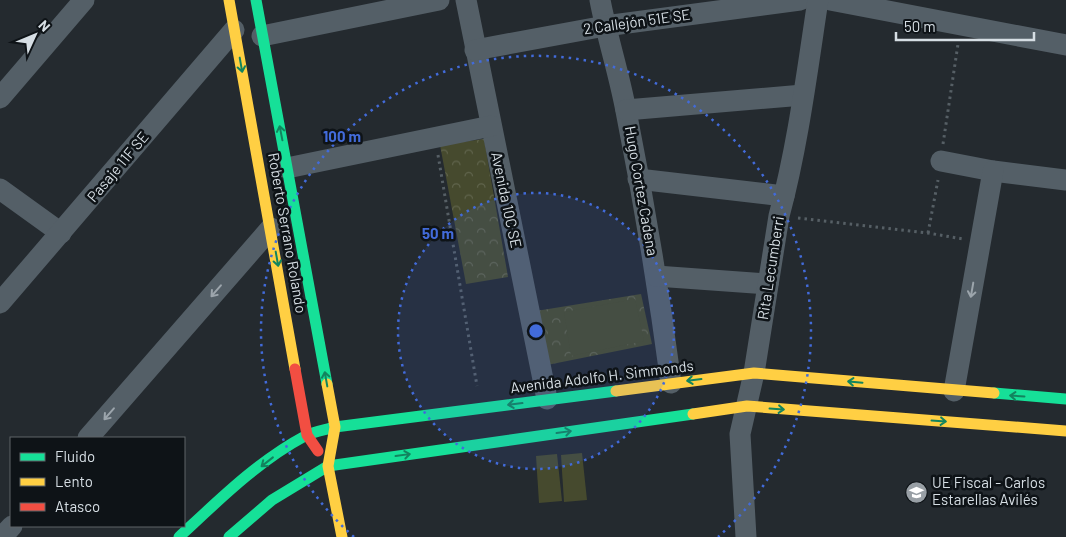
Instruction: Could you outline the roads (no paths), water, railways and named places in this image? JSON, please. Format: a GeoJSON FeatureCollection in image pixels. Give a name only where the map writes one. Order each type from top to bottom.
{"type":"FeatureCollection","features":[{"type":"Feature","properties":{"kind":"street"},"geometry":{"type":"LineString","coordinates":[[0,98],[84,0]]}},
{"type":"Feature","properties":{"kind":"street","name":"Roberto Serrano Rolando"},"geometry":{"type":"LineString","coordinates":[[229,0],[307,435],[328,466]]}},
{"type":"Feature","properties":{"kind":"street","name":"Roberto Serrano Rolando"},"geometry":{"type":"LineString","coordinates":[[256,0],[335,427],[328,466],[342,537]]}},
{"type":"Feature","properties":{"kind":"street"},"geometry":{"type":"LineString","coordinates":[[262,36],[439,0]]}},
{"type":"Feature","properties":{"kind":"street","name":"Avenida 10C SE"},"geometry":{"type":"LineString","coordinates":[[466,0],[547,399]]}},
{"type":"Feature","properties":{"kind":"street","name":"Hugo Cortez Cadena"},"geometry":{"type":"LineString","coordinates":[[600,0],[626,110],[656,276],[671,383]]}},
{"type":"Feature","properties":{"kind":"street","name":"2 Callejón 51E SE"},"geometry":{"type":"LineString","coordinates":[[475,50],[605,26],[800,0]]}},
{"type":"Feature","properties":{"kind":"street","name":"Rita Lecumberri"},"geometry":{"type":"LineString","coordinates":[[746,537],[740,434],[754,372],[818,0]]}},
{"type":"Feature","properties":{"kind":"street"},"geometry":{"type":"LineString","coordinates":[[830,0],[1066,45]]}},
{"type":"Feature","properties":{"kind":"street","name":"Pasaje 11F SE"},"geometry":{"type":"LineString","coordinates":[[0,303],[234,30]]}},
{"type":"Feature","properties":{"kind":"street"},"geometry":{"type":"LineString","coordinates":[[626,110],[803,95]]}},
{"type":"Feature","properties":{"kind":"street"},"geometry":{"type":"LineString","coordinates":[[287,168],[491,126]]}},
{"type":"Feature","properties":{"kind":"street"},"geometry":{"type":"LineString","coordinates":[[941,161],[993,171],[1066,180]]}},
{"type":"Feature","properties":{"kind":"street"},"geometry":{"type":"LineString","coordinates":[[954,391],[993,171]]}},
{"type":"Feature","properties":{"kind":"street"},"geometry":{"type":"LineString","coordinates":[[638,179],[782,206]]}},
{"type":"Feature","properties":{"kind":"street"},"geometry":{"type":"LineString","coordinates":[[0,189],[61,233]]}},
{"type":"Feature","properties":{"kind":"street"},"geometry":{"type":"LineString","coordinates":[[89,437],[271,228]]}},
{"type":"Feature","properties":{"kind":"street"},"geometry":{"type":"LineString","coordinates":[[656,276],[768,284]]}},
{"type":"Feature","properties":{"kind":"street","name":"Avenida Adolfo H. Simmonds"},"geometry":{"type":"LineString","coordinates":[[179,537],[237,484],[279,452],[307,435],[335,427],[754,372],[954,391],[1066,399]]}},
{"type":"Feature","properties":{"kind":"street"},"geometry":{"type":"LineString","coordinates":[[230,537],[272,500],[328,466],[746,406],[1066,431]]}},
{"type":"Feature","properties":{"kind":"place","name":"UE Fiscal - Carlos Estarellas Avilés"},"geometry":{"type":"Point","coordinates":[916,492]}}]}
